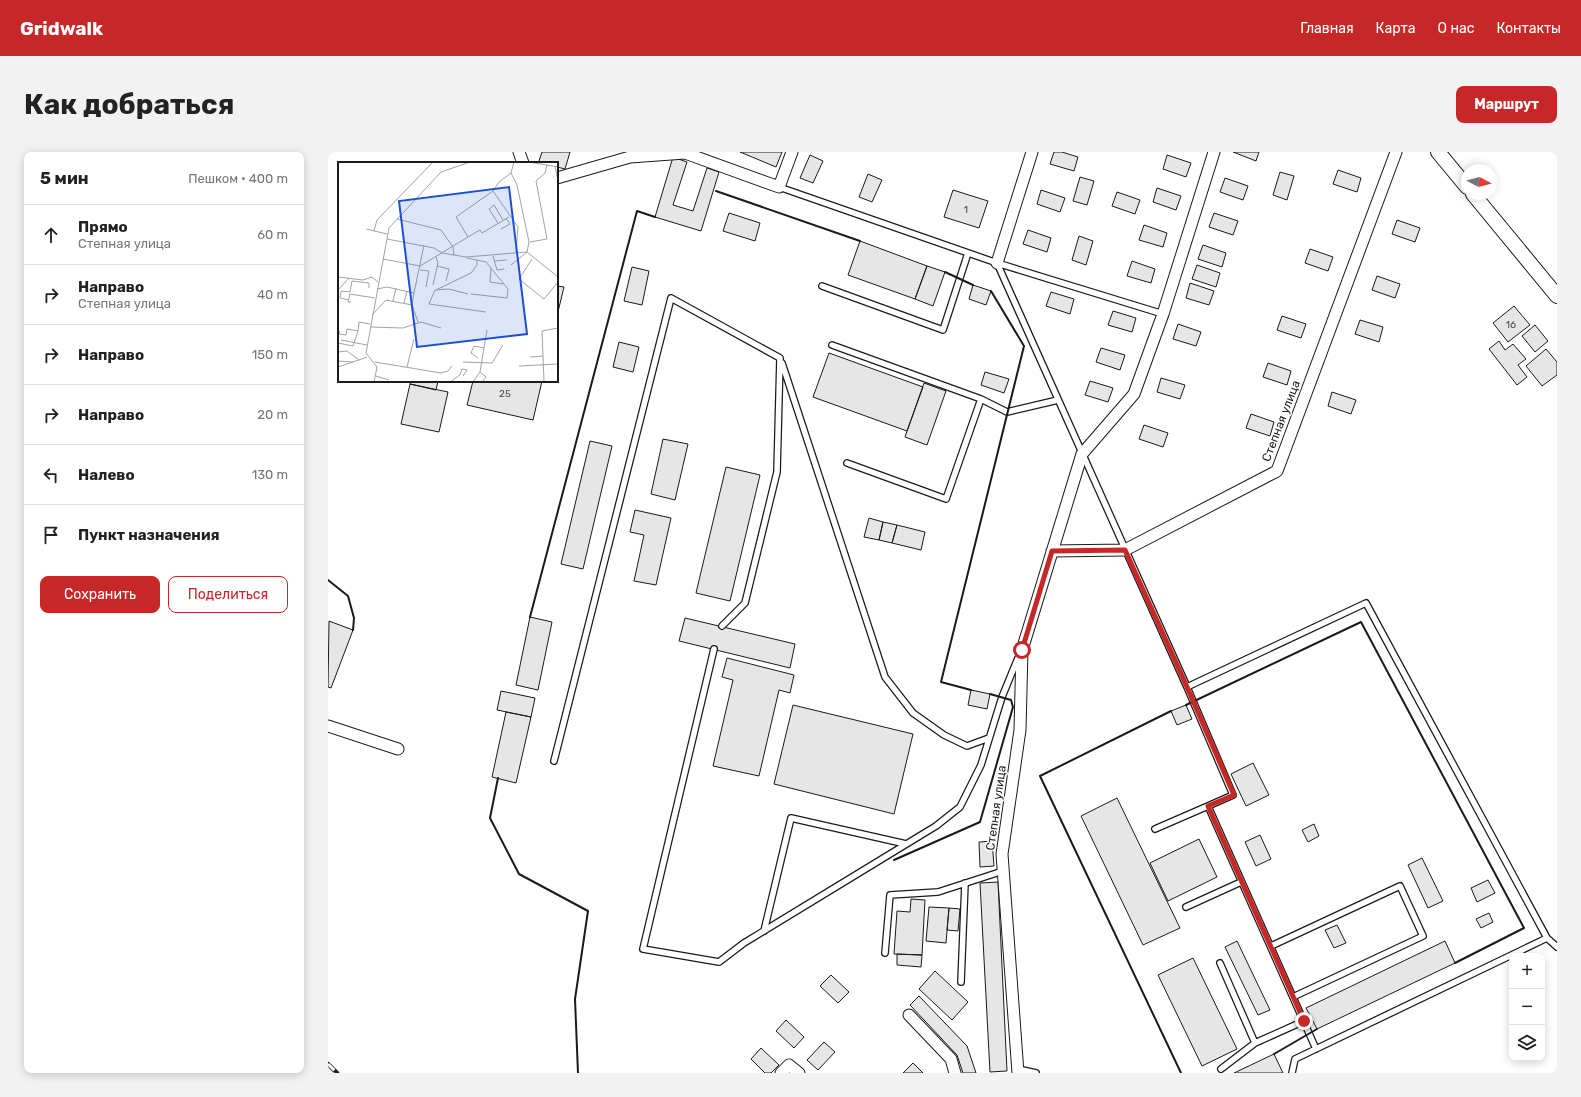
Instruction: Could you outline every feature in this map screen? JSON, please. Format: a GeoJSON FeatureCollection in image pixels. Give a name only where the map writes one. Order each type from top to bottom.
{"type":"FeatureCollection","features":[{"type":"Feature","properties":{"kind":"street"},"geometry":{"type":"LineString","coordinates":[[519,152],[523,162]]}},
{"type":"Feature","properties":{"kind":"street"},"geometry":{"type":"LineString","coordinates":[[558,178],[630,157],[685,153],[779,187],[792,152]]}},
{"type":"Feature","properties":{"kind":"street"},"geometry":{"type":"LineString","coordinates":[[997,263],[1032,152]]}},
{"type":"Feature","properties":{"kind":"street","name":"Степная улица"},"geometry":{"type":"LineString","coordinates":[[1018,1071],[1002,854],[1020,730],[1022,650],[1082,454],[1134,394],[1163,314],[1214,152]]}},
{"type":"Feature","properties":{"kind":"street","name":"Степная улица"},"geometry":{"type":"LineString","coordinates":[[1052,551],[1125,550],[1277,471],[1396,152]]}},
{"type":"Feature","properties":{"kind":"street"},"geometry":{"type":"LineString","coordinates":[[1438,152],[1461,180]]}},
{"type":"Feature","properties":{"kind":"street"},"geometry":{"type":"LineString","coordinates":[[1478,200],[1557,296]]}},
{"type":"Feature","properties":{"kind":"street"},"geometry":{"type":"LineString","coordinates":[[328,726],[398,749]]}},
{"type":"Feature","properties":{"kind":"street"},"geometry":{"type":"LineString","coordinates":[[910,1015],[951,1059],[955,1073]]}},
{"type":"Feature","properties":{"kind":"street"},"geometry":{"type":"LineString","coordinates":[[781,1073],[789,1065],[799,1073]]}},
{"type":"Feature","properties":{"kind":"lane"},"geometry":{"type":"LineString","coordinates":[[779,187],[997,263],[1163,314]]}},
{"type":"Feature","properties":{"kind":"lane"},"geometry":{"type":"LineString","coordinates":[[822,286],[943,330],[968,253]]}},
{"type":"Feature","properties":{"kind":"lane"},"geometry":{"type":"LineString","coordinates":[[997,263],[1234,795],[1155,829]]}},
{"type":"Feature","properties":{"kind":"lane"},"geometry":{"type":"LineString","coordinates":[[554,761],[671,298],[780,358],[885,677],[913,713],[944,735],[967,746],[989,738]]}},
{"type":"Feature","properties":{"kind":"lane"},"geometry":{"type":"LineString","coordinates":[[832,345],[981,399],[1007,412],[1058,400]]}},
{"type":"Feature","properties":{"kind":"lane"},"geometry":{"type":"LineString","coordinates":[[722,626],[745,603],[777,472],[780,358]]}},
{"type":"Feature","properties":{"kind":"lane"},"geometry":{"type":"LineString","coordinates":[[847,463],[946,499],[981,399]]}},
{"type":"Feature","properties":{"kind":"lane"},"geometry":{"type":"LineString","coordinates":[[1187,687],[1366,603],[1547,938],[1557,947]]}},
{"type":"Feature","properties":{"kind":"lane"},"geometry":{"type":"LineString","coordinates":[[714,649],[643,949],[719,962],[744,943],[936,826],[960,806],[981,765],[1002,697],[1022,650]]}},
{"type":"Feature","properties":{"kind":"lane"},"geometry":{"type":"LineString","coordinates":[[1208,806],[1316,1049]]}},
{"type":"Feature","properties":{"kind":"lane"},"geometry":{"type":"LineString","coordinates":[[764,931],[791,818],[906,844]]}},
{"type":"Feature","properties":{"kind":"lane"},"geometry":{"type":"LineString","coordinates":[[885,954],[890,894],[938,892],[1003,871]]}},
{"type":"Feature","properties":{"kind":"lane"},"geometry":{"type":"LineString","coordinates":[[1186,907],[1242,882]]}},
{"type":"Feature","properties":{"kind":"lane"},"geometry":{"type":"LineString","coordinates":[[961,982],[965,883]]}},
{"type":"Feature","properties":{"kind":"lane"},"geometry":{"type":"LineString","coordinates":[[1271,946],[1400,886],[1423,936],[1293,997]]}},
{"type":"Feature","properties":{"kind":"lane"},"geometry":{"type":"LineString","coordinates":[[1292,1073],[1295,1059],[1547,938]]}},
{"type":"Feature","properties":{"kind":"lane"},"geometry":{"type":"LineString","coordinates":[[1220,963],[1255,1043]]}},
{"type":"Feature","properties":{"kind":"lane"},"geometry":{"type":"LineString","coordinates":[[1221,1069],[1255,1043],[1304,1021]]}},
{"type":"Feature","properties":{"kind":"lane"},"geometry":{"type":"LineString","coordinates":[[1018,1071],[1036,1073]]}},
{"type":"Feature","properties":{"kind":"building"},"geometry":{"type":"Polygon","coordinates":[[[542,152],[570,152],[565,169],[558,167],[558,162],[539,161],[542,152]]]}},
{"type":"Feature","properties":{"kind":"building"},"geometry":{"type":"Polygon","coordinates":[[[740,152],[782,152],[776,167],[740,152]]]}},
{"type":"Feature","properties":{"kind":"building"},"geometry":{"type":"Polygon","coordinates":[[[1054,152],[1062,152],[1078,157],[1074,171],[1050,164],[1054,152]]]}},
{"type":"Feature","properties":{"kind":"building"},"geometry":{"type":"Polygon","coordinates":[[[1233,152],[1259,152],[1256,161],[1233,152]]]}},
{"type":"Feature","properties":{"kind":"building"},"geometry":{"type":"Polygon","coordinates":[[[810,155],[823,161],[813,183],[800,178],[810,155]]]}},
{"type":"Feature","properties":{"kind":"building"},"geometry":{"type":"Polygon","coordinates":[[[1167,155],[1191,163],[1186,177],[1163,169],[1167,155]]]}},
{"type":"Feature","properties":{"kind":"building"},"geometry":{"type":"Polygon","coordinates":[[[673,157],[687,162],[673,205],[693,211],[707,168],[719,172],[701,231],[655,217],[673,157]]]}},
{"type":"Feature","properties":{"kind":"building"},"geometry":{"type":"Polygon","coordinates":[[[1338,170],[1361,178],[1357,192],[1333,184],[1338,170]]]}},
{"type":"Feature","properties":{"kind":"building"},"geometry":{"type":"Polygon","coordinates":[[[1280,172],[1294,176],[1287,200],[1273,195],[1280,172]]]}},
{"type":"Feature","properties":{"kind":"building"},"geometry":{"type":"Polygon","coordinates":[[[868,174],[882,180],[872,202],[859,197],[868,174]]]}},
{"type":"Feature","properties":{"kind":"building"},"geometry":{"type":"Polygon","coordinates":[[[1080,177],[1094,181],[1087,205],[1073,201],[1080,177]]]}},
{"type":"Feature","properties":{"kind":"building"},"geometry":{"type":"Polygon","coordinates":[[[1225,178],[1248,186],[1243,200],[1220,192],[1225,178]]]}},
{"type":"Feature","properties":{"kind":"building"},"geometry":{"type":"Polygon","coordinates":[[[1157,188],[1181,196],[1176,210],[1153,202],[1157,188]]]}},
{"type":"Feature","properties":{"kind":"building"},"geometry":{"type":"Polygon","coordinates":[[[953,190],[988,201],[979,228],[944,217],[953,190]]]}},
{"type":"Feature","properties":{"kind":"building"},"geometry":{"type":"Polygon","coordinates":[[[1041,190],[1065,198],[1060,212],[1037,204],[1041,190]]]}},
{"type":"Feature","properties":{"kind":"building"},"geometry":{"type":"Polygon","coordinates":[[[1117,192],[1140,200],[1135,214],[1112,206],[1117,192]]]}},
{"type":"Feature","properties":{"kind":"building"},"geometry":{"type":"Polygon","coordinates":[[[729,213],[760,223],[755,241],[723,231],[729,213]]]}},
{"type":"Feature","properties":{"kind":"building"},"geometry":{"type":"Polygon","coordinates":[[[1214,213],[1238,221],[1233,235],[1209,227],[1214,213]]]}},
{"type":"Feature","properties":{"kind":"building"},"geometry":{"type":"Polygon","coordinates":[[[1397,220],[1420,228],[1415,242],[1392,234],[1397,220]]]}},
{"type":"Feature","properties":{"kind":"building"},"geometry":{"type":"Polygon","coordinates":[[[1144,225],[1167,233],[1163,247],[1139,240],[1144,225]]]}},
{"type":"Feature","properties":{"kind":"building"},"geometry":{"type":"Polygon","coordinates":[[[1028,230],[1051,238],[1047,252],[1023,244],[1028,230]]]}},
{"type":"Feature","properties":{"kind":"building"},"geometry":{"type":"Polygon","coordinates":[[[1079,236],[1093,241],[1086,265],[1072,260],[1079,236]]]}},
{"type":"Feature","properties":{"kind":"building"},"geometry":{"type":"Polygon","coordinates":[[[860,241],[927,266],[915,299],[848,275],[860,241]]]}},
{"type":"Feature","properties":{"kind":"building"},"geometry":{"type":"Polygon","coordinates":[[[1203,245],[1226,253],[1222,267],[1198,259],[1203,245]]]}},
{"type":"Feature","properties":{"kind":"building"},"geometry":{"type":"Polygon","coordinates":[[[1310,249],[1333,257],[1328,271],[1305,263],[1310,249]]]}},
{"type":"Feature","properties":{"kind":"building"},"geometry":{"type":"Polygon","coordinates":[[[1132,261],[1155,269],[1151,283],[1127,276],[1132,261]]]}},
{"type":"Feature","properties":{"kind":"building"},"geometry":{"type":"Polygon","coordinates":[[[1197,265],[1220,273],[1216,287],[1192,279],[1197,265]]]}},
{"type":"Feature","properties":{"kind":"building"},"geometry":{"type":"Polygon","coordinates":[[[927,266],[945,272],[933,306],[915,299],[927,266]]]}},
{"type":"Feature","properties":{"kind":"building"},"geometry":{"type":"Polygon","coordinates":[[[632,267],[649,271],[642,305],[624,301],[632,267]]]}},
{"type":"Feature","properties":{"kind":"building"},"geometry":{"type":"Polygon","coordinates":[[[1377,276],[1400,284],[1395,298],[1372,290],[1377,276]]]}},
{"type":"Feature","properties":{"kind":"building"},"geometry":{"type":"Polygon","coordinates":[[[1190,283],[1214,291],[1209,305],[1186,298],[1190,283]]]}},
{"type":"Feature","properties":{"kind":"building"},"geometry":{"type":"Polygon","coordinates":[[[973,285],[991,291],[986,305],[969,299],[973,285]]]}},
{"type":"Feature","properties":{"kind":"building"},"geometry":{"type":"Polygon","coordinates":[[[558,286],[564,287],[558,312],[558,286]]]}},
{"type":"Feature","properties":{"kind":"building"},"geometry":{"type":"Polygon","coordinates":[[[1051,292],[1074,299],[1070,314],[1046,306],[1051,292]]]}},
{"type":"Feature","properties":{"kind":"building"},"geometry":{"type":"Polygon","coordinates":[[[1514,306],[1530,325],[1508,342],[1493,323],[1514,306]]]}},
{"type":"Feature","properties":{"kind":"building"},"geometry":{"type":"Polygon","coordinates":[[[1113,311],[1136,318],[1132,332],[1108,325],[1113,311]]]}},
{"type":"Feature","properties":{"kind":"building"},"geometry":{"type":"Polygon","coordinates":[[[1282,316],[1306,324],[1301,338],[1277,330],[1282,316]]]}},
{"type":"Feature","properties":{"kind":"building"},"geometry":{"type":"Polygon","coordinates":[[[1360,320],[1383,327],[1379,342],[1355,334],[1360,320]]]}},
{"type":"Feature","properties":{"kind":"building"},"geometry":{"type":"Polygon","coordinates":[[[1178,324],[1201,332],[1196,346],[1173,339],[1178,324]]]}},
{"type":"Feature","properties":{"kind":"building"},"geometry":{"type":"Polygon","coordinates":[[[1535,325],[1548,341],[1535,352],[1522,336],[1535,325]]]}},
{"type":"Feature","properties":{"kind":"building"},"geometry":{"type":"Polygon","coordinates":[[[1499,341],[1505,350],[1513,344],[1526,359],[1518,365],[1527,377],[1517,385],[1489,349],[1499,341]]]}},
{"type":"Feature","properties":{"kind":"building"},"geometry":{"type":"Polygon","coordinates":[[[619,342],[639,347],[633,372],[613,367],[619,342]]]}},
{"type":"Feature","properties":{"kind":"building"},"geometry":{"type":"Polygon","coordinates":[[[1101,348],[1125,355],[1120,370],[1096,362],[1101,348]]]}},
{"type":"Feature","properties":{"kind":"building"},"geometry":{"type":"Polygon","coordinates":[[[1546,349],[1557,362],[1557,375],[1542,386],[1526,366],[1546,349]]]}},
{"type":"Feature","properties":{"kind":"building"},"geometry":{"type":"Polygon","coordinates":[[[829,353],[923,387],[907,431],[813,397],[829,353]]]}},
{"type":"Feature","properties":{"kind":"building"},"geometry":{"type":"Polygon","coordinates":[[[1268,363],[1291,371],[1287,385],[1263,377],[1268,363]]]}},
{"type":"Feature","properties":{"kind":"building"},"geometry":{"type":"Polygon","coordinates":[[[985,372],[1009,379],[1004,393],[981,385],[985,372]]]}},
{"type":"Feature","properties":{"kind":"building"},"geometry":{"type":"Polygon","coordinates":[[[1161,378],[1185,385],[1180,399],[1157,392],[1161,378]]]}},
{"type":"Feature","properties":{"kind":"building"},"geometry":{"type":"Polygon","coordinates":[[[1090,381],[1113,388],[1108,402],[1085,395],[1090,381]]]}},
{"type":"Feature","properties":{"kind":"building"},"geometry":{"type":"Polygon","coordinates":[[[411,382],[438,382],[436,390],[410,384],[411,382]]]}},
{"type":"Feature","properties":{"kind":"building"},"geometry":{"type":"Polygon","coordinates":[[[473,382],[542,382],[533,420],[467,405],[473,382]]]}},
{"type":"Feature","properties":{"kind":"building"},"geometry":{"type":"Polygon","coordinates":[[[924,383],[946,391],[927,445],[905,437],[924,383]]]}},
{"type":"Feature","properties":{"kind":"building"},"geometry":{"type":"Polygon","coordinates":[[[410,384],[448,392],[439,432],[401,424],[410,384]]]}},
{"type":"Feature","properties":{"kind":"building"},"geometry":{"type":"Polygon","coordinates":[[[1332,392],[1356,400],[1351,414],[1328,406],[1332,392]]]}},
{"type":"Feature","properties":{"kind":"building"},"geometry":{"type":"Polygon","coordinates":[[[1251,414],[1274,422],[1270,436],[1246,428],[1251,414]]]}},
{"type":"Feature","properties":{"kind":"building"},"geometry":{"type":"Polygon","coordinates":[[[1144,425],[1168,433],[1163,447],[1139,439],[1144,425]]]}},
{"type":"Feature","properties":{"kind":"building"},"geometry":{"type":"Polygon","coordinates":[[[663,439],[688,444],[675,500],[651,494],[663,439]]]}},
{"type":"Feature","properties":{"kind":"building"},"geometry":{"type":"Polygon","coordinates":[[[590,441],[612,446],[583,569],[561,564],[590,441]]]}},
{"type":"Feature","properties":{"kind":"building"},"geometry":{"type":"Polygon","coordinates":[[[726,467],[760,475],[730,601],[696,593],[726,467]]]}},
{"type":"Feature","properties":{"kind":"building"},"geometry":{"type":"Polygon","coordinates":[[[635,510],[671,518],[656,585],[634,581],[644,535],[630,532],[635,510]]]}},
{"type":"Feature","properties":{"kind":"building"},"geometry":{"type":"Polygon","coordinates":[[[869,518],[883,522],[879,540],[864,537],[869,518]]]}},
{"type":"Feature","properties":{"kind":"building"},"geometry":{"type":"Polygon","coordinates":[[[883,522],[897,525],[892,543],[879,540],[883,522]]]}},
{"type":"Feature","properties":{"kind":"building"},"geometry":{"type":"Polygon","coordinates":[[[897,525],[925,532],[921,550],[892,543],[897,525]]]}},
{"type":"Feature","properties":{"kind":"building"},"geometry":{"type":"Polygon","coordinates":[[[530,617],[552,622],[538,690],[516,685],[530,617]]]}},
{"type":"Feature","properties":{"kind":"building"},"geometry":{"type":"Polygon","coordinates":[[[685,618],[795,644],[790,668],[679,641],[685,618]]]}},
{"type":"Feature","properties":{"kind":"building"},"geometry":{"type":"Polygon","coordinates":[[[329,621],[353,630],[331,688],[328,687],[329,621]]]}},
{"type":"Feature","properties":{"kind":"building"},"geometry":{"type":"Polygon","coordinates":[[[727,658],[794,675],[790,693],[779,690],[759,776],[713,766],[733,680],[722,677],[727,658]]]}},
{"type":"Feature","properties":{"kind":"building"},"geometry":{"type":"Polygon","coordinates":[[[971,690],[990,694],[987,709],[968,705],[971,690]]]}},
{"type":"Feature","properties":{"kind":"building"},"geometry":{"type":"Polygon","coordinates":[[[501,691],[535,698],[531,717],[497,710],[501,691]]]}},
{"type":"Feature","properties":{"kind":"building"},"geometry":{"type":"Polygon","coordinates":[[[793,705],[913,734],[894,814],[774,784],[793,705]]]}},
{"type":"Feature","properties":{"kind":"building"},"geometry":{"type":"Polygon","coordinates":[[[1186,705],[1192,719],[1177,725],[1171,711],[1186,705]]]}},
{"type":"Feature","properties":{"kind":"building"},"geometry":{"type":"Polygon","coordinates":[[[506,712],[531,717],[516,783],[492,777],[506,712]]]}},
{"type":"Feature","properties":{"kind":"building"},"geometry":{"type":"Polygon","coordinates":[[[1253,763],[1269,795],[1246,806],[1231,774],[1253,763]]]}},
{"type":"Feature","properties":{"kind":"building"},"geometry":{"type":"Polygon","coordinates":[[[1117,798],[1180,928],[1143,945],[1081,816],[1117,798]]]}},
{"type":"Feature","properties":{"kind":"building"},"geometry":{"type":"Polygon","coordinates":[[[1314,824],[1319,836],[1308,842],[1302,830],[1314,824]]]}},
{"type":"Feature","properties":{"kind":"building"},"geometry":{"type":"Polygon","coordinates":[[[1260,835],[1271,859],[1256,866],[1245,842],[1260,835]]]}},
{"type":"Feature","properties":{"kind":"building"},"geometry":{"type":"Polygon","coordinates":[[[1199,839],[1217,877],[1168,901],[1150,863],[1199,839]]]}},
{"type":"Feature","properties":{"kind":"building"},"geometry":{"type":"Polygon","coordinates":[[[992,841],[994,866],[980,867],[979,842],[992,841]]]}},
{"type":"Feature","properties":{"kind":"building"},"geometry":{"type":"Polygon","coordinates":[[[1422,858],[1443,901],[1428,908],[1408,865],[1422,858]]]}},
{"type":"Feature","properties":{"kind":"building"},"geometry":{"type":"Polygon","coordinates":[[[1488,880],[1495,893],[1477,902],[1471,888],[1488,880]]]}},
{"type":"Feature","properties":{"kind":"building"},"geometry":{"type":"Polygon","coordinates":[[[998,882],[1007,1071],[990,1072],[980,883],[998,882]]]}},
{"type":"Feature","properties":{"kind":"building"},"geometry":{"type":"Polygon","coordinates":[[[911,899],[925,900],[922,955],[894,954],[897,911],[910,912],[911,899]]]}},
{"type":"Feature","properties":{"kind":"building"},"geometry":{"type":"Polygon","coordinates":[[[929,907],[949,908],[946,943],[926,941],[929,907]]]}},
{"type":"Feature","properties":{"kind":"building"},"geometry":{"type":"Polygon","coordinates":[[[949,908],[960,909],[958,931],[947,930],[949,908]]]}},
{"type":"Feature","properties":{"kind":"building"},"geometry":{"type":"Polygon","coordinates":[[[1489,913],[1493,922],[1481,928],[1476,919],[1489,913]]]}},
{"type":"Feature","properties":{"kind":"building"},"geometry":{"type":"Polygon","coordinates":[[[1337,925],[1346,943],[1334,948],[1325,930],[1337,925]]]}},
{"type":"Feature","properties":{"kind":"building"},"geometry":{"type":"Polygon","coordinates":[[[1237,941],[1270,1010],[1258,1015],[1225,947],[1237,941]]]}},
{"type":"Feature","properties":{"kind":"building"},"geometry":{"type":"Polygon","coordinates":[[[1445,941],[1455,963],[1317,1029],[1306,1008],[1445,941]]]}},
{"type":"Feature","properties":{"kind":"building"},"geometry":{"type":"Polygon","coordinates":[[[897,954],[922,955],[921,967],[897,965],[897,954]]]}},
{"type":"Feature","properties":{"kind":"building"},"geometry":{"type":"Polygon","coordinates":[[[1193,958],[1237,1049],[1202,1066],[1158,975],[1193,958]]]}},
{"type":"Feature","properties":{"kind":"building"},"geometry":{"type":"Polygon","coordinates":[[[935,971],[968,1002],[952,1020],[919,989],[935,971]]]}},
{"type":"Feature","properties":{"kind":"building"},"geometry":{"type":"Polygon","coordinates":[[[831,975],[849,992],[838,1003],[820,986],[831,975]]]}},
{"type":"Feature","properties":{"kind":"building"},"geometry":{"type":"Polygon","coordinates":[[[919,996],[967,1046],[976,1073],[963,1073],[957,1055],[910,1005],[919,996]]]}},
{"type":"Feature","properties":{"kind":"building"},"geometry":{"type":"Polygon","coordinates":[[[786,1020],[804,1037],[794,1048],[776,1031],[786,1020]]]}},
{"type":"Feature","properties":{"kind":"building"},"geometry":{"type":"Polygon","coordinates":[[[824,1042],[835,1052],[818,1070],[807,1060],[824,1042]]]}},
{"type":"Feature","properties":{"kind":"building"},"geometry":{"type":"Polygon","coordinates":[[[761,1048],[779,1065],[771,1073],[765,1073],[751,1059],[761,1048]]]}},
{"type":"Feature","properties":{"kind":"building"},"geometry":{"type":"Polygon","coordinates":[[[1274,1054],[1283,1073],[1234,1073],[1274,1054]]]}},
{"type":"Feature","properties":{"kind":"building"},"geometry":{"type":"Polygon","coordinates":[[[913,1063],[923,1073],[903,1073],[913,1063]]]}},
{"type":"Feature","properties":{"kind":"railway"},"geometry":{"type":"LineString","coordinates":[[328,1064],[337,1073]]}},
{"type":"Feature","properties":{"kind":"wall"},"geometry":{"type":"LineString","coordinates":[[716,191],[860,241]]}},
{"type":"Feature","properties":{"kind":"wall"},"geometry":{"type":"LineString","coordinates":[[530,617],[637,211],[655,217]]}},
{"type":"Feature","properties":{"kind":"wall"},"geometry":{"type":"LineString","coordinates":[[945,272],[973,285]]}},
{"type":"Feature","properties":{"kind":"wall"},"geometry":{"type":"LineString","coordinates":[[971,690],[941,682],[1024,346],[991,291]]}},
{"type":"Feature","properties":{"kind":"wall"},"geometry":{"type":"LineString","coordinates":[[328,580],[348,596],[354,618],[353,630]]}},
{"type":"Feature","properties":{"kind":"wall"},"geometry":{"type":"LineString","coordinates":[[1186,705],[1361,622],[1524,928],[1455,963]]}},
{"type":"Feature","properties":{"kind":"wall"},"geometry":{"type":"LineString","coordinates":[[894,860],[980,822],[1013,707],[1011,700],[990,694]]}},
{"type":"Feature","properties":{"kind":"wall"},"geometry":{"type":"LineString","coordinates":[[1171,711],[1040,776],[1181,1073]]}},
{"type":"Feature","properties":{"kind":"wall"},"geometry":{"type":"LineString","coordinates":[[498,778],[490,818],[519,874],[588,911],[575,999],[578,1073]]}},
{"type":"Feature","properties":{"kind":"wall"},"geometry":{"type":"LineString","coordinates":[[1274,1054],[1317,1029]]}},
{"type":"Feature","properties":{"kind":"route"},"geometry":{"type":"LineString","coordinates":[[1022,650],[1052,551],[1125,550],[1234,795],[1208,806],[1304,1021]]}}]}
